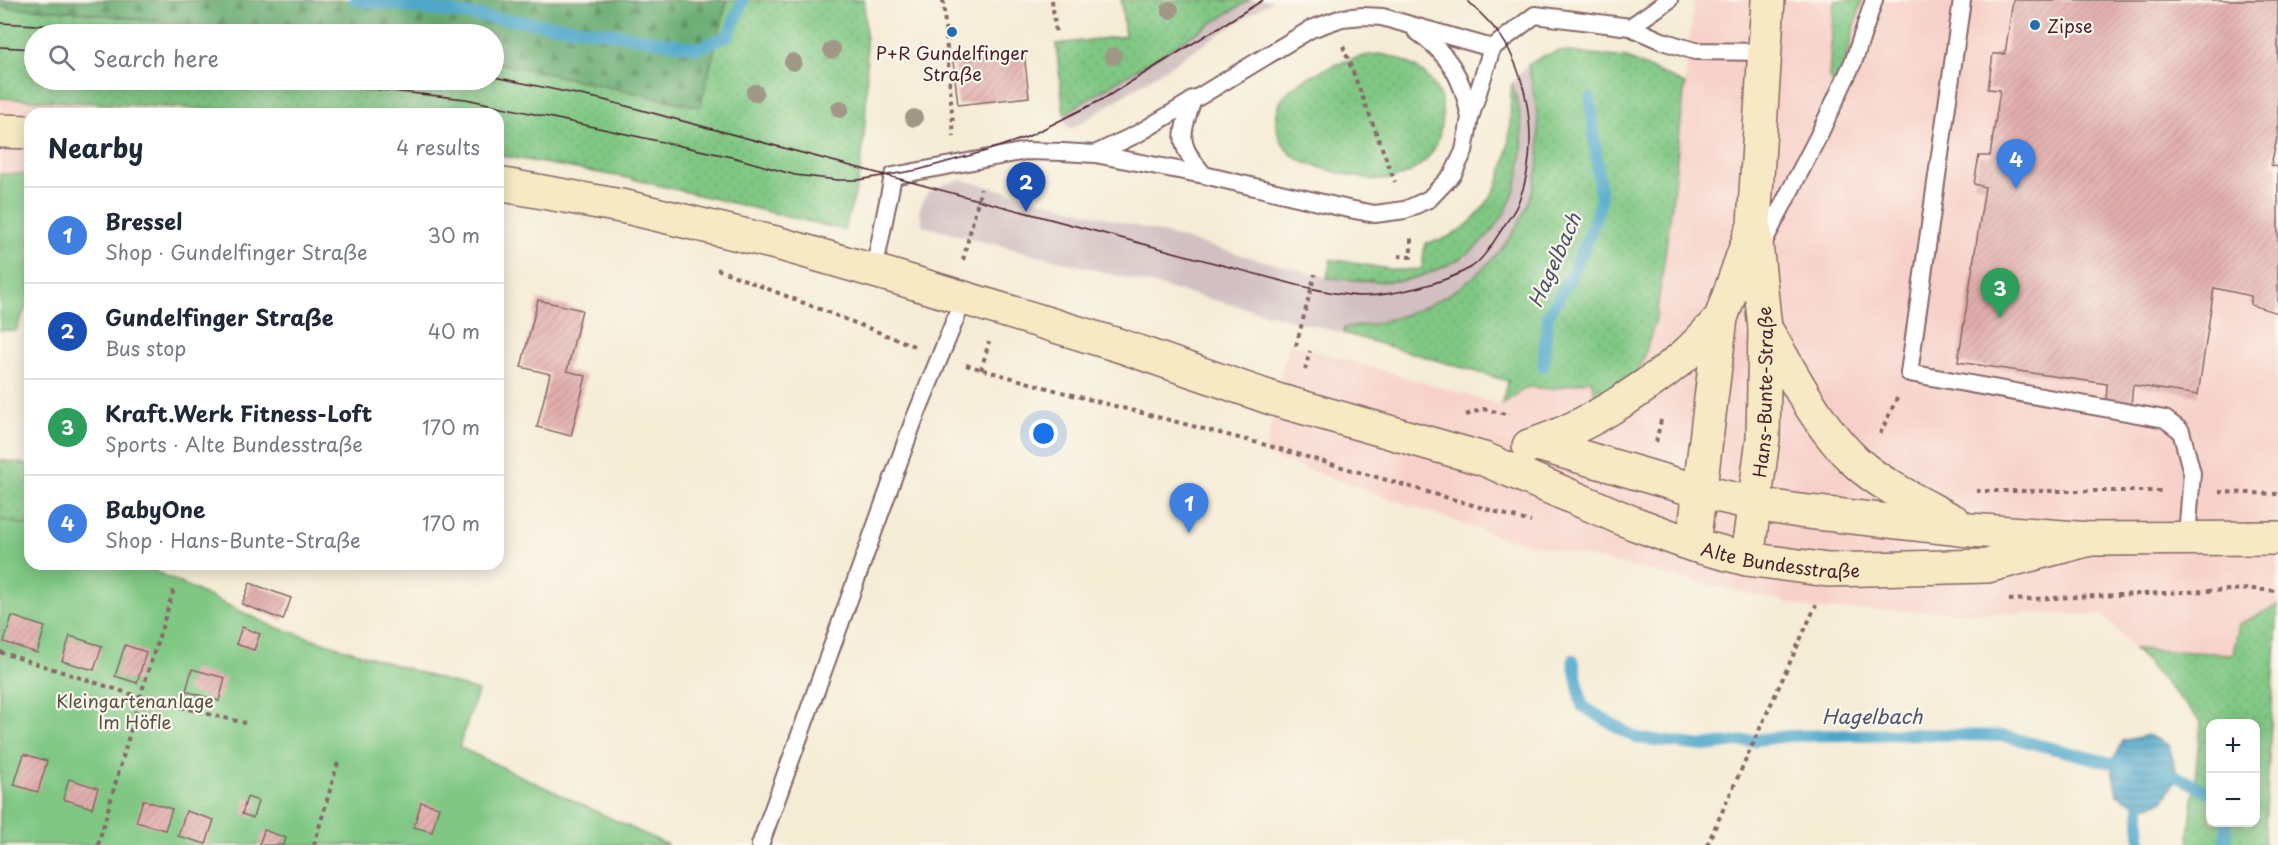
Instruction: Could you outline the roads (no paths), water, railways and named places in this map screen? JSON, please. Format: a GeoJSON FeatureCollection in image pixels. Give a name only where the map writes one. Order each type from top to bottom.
{"type":"FeatureCollection","features":[{"type":"Feature","properties":{"kind":"street","name":"Hans-Bunte-Straße"},"geometry":{"type":"LineString","coordinates":[[1747,559],[1763,439],[1765,328],[1755,240],[1768,0]]}},
{"type":"Feature","properties":{"kind":"street"},"geometry":{"type":"LineString","coordinates":[[0,131],[24,132]]}},
{"type":"Feature","properties":{"kind":"street","name":"Alte Bundesstraße"},"geometry":{"type":"LineString","coordinates":[[504,185],[637,210],[780,244],[964,298],[1121,346],[1277,400],[1484,459],[1633,523],[1693,545],[1747,559],[1828,570],[1987,566],[2090,539]]}},
{"type":"Feature","properties":{"kind":"street","name":"Hans-Bunte-Straße"},"geometry":{"type":"LineString","coordinates":[[1693,545],[1721,318],[1755,240]]}},
{"type":"Feature","properties":{"kind":"street"},"geometry":{"type":"LineString","coordinates":[[1484,459],[1537,444],[1567,431],[1638,391],[1683,357],[1721,318]]}},
{"type":"Feature","properties":{"kind":"street"},"geometry":{"type":"LineString","coordinates":[[1765,328],[1827,432],[1863,468],[1898,491],[1970,530]]}},
{"type":"Feature","properties":{"kind":"street","name":"Alte Bundesstraße"},"geometry":{"type":"LineString","coordinates":[[1537,444],[1699,491],[1755,504],[1970,530],[2090,539],[2278,538]]}},
{"type":"Feature","properties":{"kind":"lane"},"geometry":{"type":"LineString","coordinates":[[1630,27],[1669,0]]}},
{"type":"Feature","properties":{"kind":"lane"},"geometry":{"type":"LineString","coordinates":[[1755,240],[1818,137],[1854,60],[1874,0]]}},
{"type":"Feature","properties":{"kind":"lane"},"geometry":{"type":"LineString","coordinates":[[1962,0],[1910,373],[2166,419],[2181,430],[2192,473],[2187,537]]}},
{"type":"Feature","properties":{"kind":"lane"},"geometry":{"type":"LineString","coordinates":[[874,271],[893,176],[1026,151],[1095,154],[1204,175],[1375,214],[1406,210],[1429,199],[1453,174],[1464,151],[1470,118],[1492,48],[1535,15],[1630,27],[1688,50],[1764,52]]}},
{"type":"Feature","properties":{"kind":"lane"},"geometry":{"type":"LineString","coordinates":[[1095,154],[1139,133],[1311,29],[1334,21],[1363,16],[1382,17],[1492,48]]}},
{"type":"Feature","properties":{"kind":"lane"},"geometry":{"type":"LineString","coordinates":[[1405,23],[1430,41],[1453,67],[1464,89],[1470,118]]}},
{"type":"Feature","properties":{"kind":"lane"},"geometry":{"type":"LineString","coordinates":[[1193,99],[1182,139],[1189,157],[1204,175]]}},
{"type":"Feature","properties":{"kind":"lane"},"geometry":{"type":"LineString","coordinates":[[760,845],[905,444],[964,298]]}},
{"type":"Feature","properties":{"kind":"water"},"geometry":{"type":"Polygon","coordinates":[[[2148,735],[2169,745],[2178,777],[2163,801],[2140,807],[2117,794],[2111,764],[2122,741],[2148,735]]]}},
{"type":"Feature","properties":{"kind":"waterway"},"geometry":{"type":"LineString","coordinates":[[355,0],[604,32],[698,48],[728,36],[743,0]]}},
{"type":"Feature","properties":{"kind":"waterway","name":"Hagelbach"},"geometry":{"type":"LineString","coordinates":[[1543,366],[1548,315],[1569,280],[1588,239],[1601,200],[1590,99]]}},
{"type":"Feature","properties":{"kind":"waterway","name":"Hagelbach"},"geometry":{"type":"LineString","coordinates":[[1573,660],[1582,706],[1636,738],[1704,746],[1788,736],[1912,734],[2004,736],[2127,767]]}},
{"type":"Feature","properties":{"kind":"waterway","name":"Hagelbach"},"geometry":{"type":"LineString","coordinates":[[2162,774],[2178,777],[2206,791]]}},
{"type":"Feature","properties":{"kind":"waterway"},"geometry":{"type":"LineString","coordinates":[[2140,807],[2140,845]]}},
{"type":"Feature","properties":{"kind":"waterway","name":"Hagelbach"},"geometry":{"type":"LineString","coordinates":[[2225,845],[2227,827]]}},
{"type":"Feature","properties":{"kind":"tram line"},"geometry":{"type":"LineString","coordinates":[[383,90],[466,99],[736,158],[795,175],[858,180],[918,170],[1027,137],[1103,99],[1263,0]]}},
{"type":"Feature","properties":{"kind":"tram line"},"geometry":{"type":"LineString","coordinates":[[504,79],[600,99],[1297,285],[1344,295],[1373,295],[1431,284],[1470,268],[1489,249],[1518,203],[1528,165],[1530,145],[1530,125],[1522,85],[1504,41],[1467,0]]}},
{"type":"Feature","properties":{"kind":"tram line"},"geometry":{"type":"LineString","coordinates":[[0,23],[24,24]]}},
{"type":"Feature","properties":{"kind":"tram line"},"geometry":{"type":"LineString","coordinates":[[0,47],[24,48]]}},
{"type":"Feature","properties":{"kind":"place","name":"Zipse"},"geometry":{"type":"Point","coordinates":[2035,25]}},
{"type":"Feature","properties":{"kind":"place","name":"P+R Gundelfinger Straße"},"geometry":{"type":"Point","coordinates":[952,32]}},
{"type":"Feature","properties":{"kind":"place","name":"BabyOne"},"geometry":{"type":"Point","coordinates":[2016,189]}},
{"type":"Feature","properties":{"kind":"place","name":"Gundelfinger Straße"},"geometry":{"type":"Point","coordinates":[1026,212]}},
{"type":"Feature","properties":{"kind":"place","name":"Kraft.Werk Fitness-Loft"},"geometry":{"type":"Point","coordinates":[2000,318]}},
{"type":"Feature","properties":{"kind":"place","name":"Bressel"},"geometry":{"type":"Point","coordinates":[1189,533]}},
{"type":"Feature","properties":{"kind":"park label","name":"Kleingartenanlage Im Höfle"},"geometry":{"type":"Point","coordinates":[135,710]}}]}
